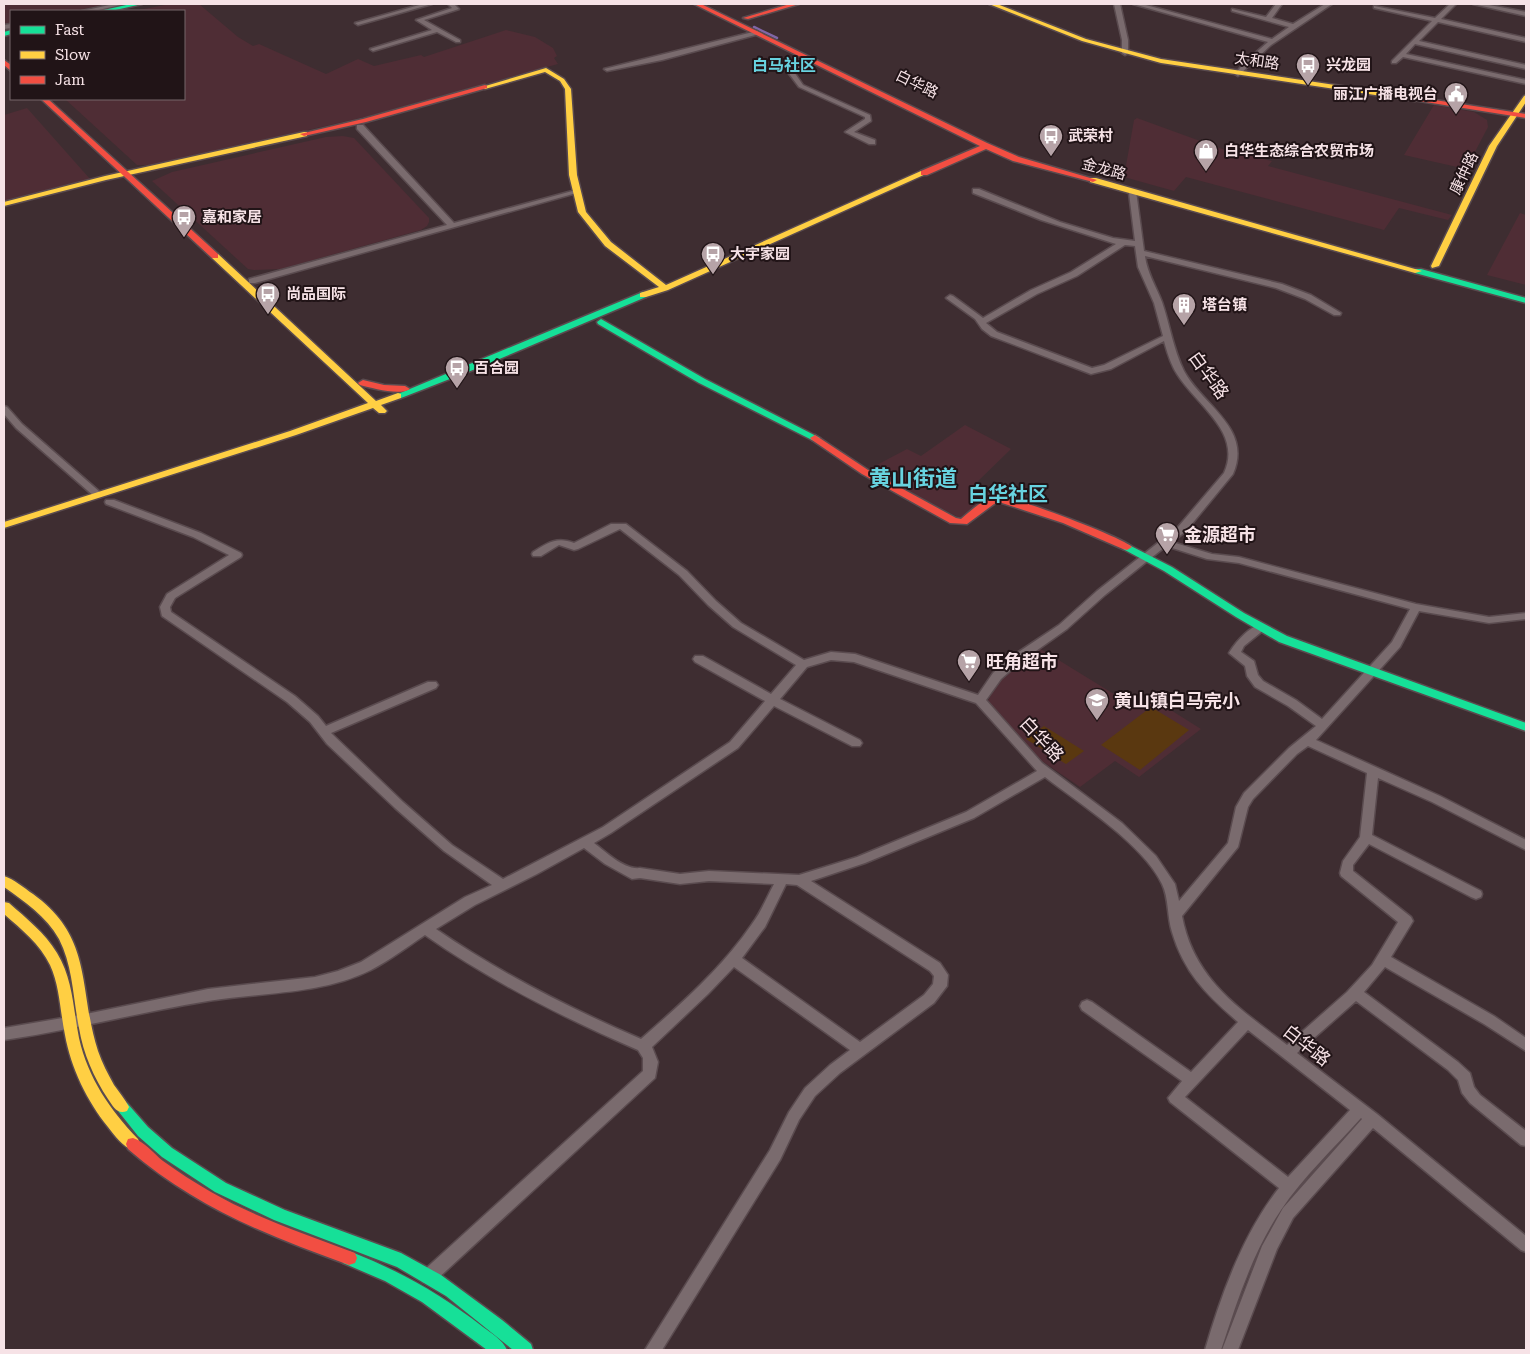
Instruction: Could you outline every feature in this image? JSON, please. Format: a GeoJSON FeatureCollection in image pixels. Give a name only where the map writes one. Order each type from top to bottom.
{"type":"FeatureCollection","features":[{"type":"Feature","properties":{"kind":"main road"},"geometry":{"type":"LineString","coordinates":[[107,10],[139,4]]}},
{"type":"Feature","properties":{"kind":"main road"},"geometry":{"type":"LineString","coordinates":[[120,10],[153,4]]}},
{"type":"Feature","properties":{"kind":"main road","name":"金龙路"},"geometry":{"type":"LineString","coordinates":[[697,4],[986,146],[1030,164],[1136,189],[1526,290]]}},
{"type":"Feature","properties":{"kind":"main road","name":"白华路"},"geometry":{"type":"LineString","coordinates":[[716,4],[1011,147],[1136,189]]}},
{"type":"Feature","properties":{"kind":"main road"},"geometry":{"type":"LineString","coordinates":[[746,18],[796,4]]}},
{"type":"Feature","properties":{"kind":"main road","name":"太和路"},"geometry":{"type":"LineString","coordinates":[[992,4],[1062,33],[1125,53],[1238,74],[1522,113]]}},
{"type":"Feature","properties":{"kind":"main road"},"geometry":{"type":"LineString","coordinates":[[4,204],[364,121],[549,72],[562,80],[568,89],[572,163],[576,192],[582,212],[601,237],[621,256],[665,288]]}},
{"type":"Feature","properties":{"kind":"main road"},"geometry":{"type":"LineString","coordinates":[[4,210],[131,175],[360,127],[549,72]]}},
{"type":"Feature","properties":{"kind":"main road","name":"康仲路"},"geometry":{"type":"LineString","coordinates":[[1439,267],[1522,113],[1526,97]]}},
{"type":"Feature","properties":{"kind":"main road"},"geometry":{"type":"LineString","coordinates":[[45,100],[252,281],[383,407]]}},
{"type":"Feature","properties":{"kind":"main road"},"geometry":{"type":"LineString","coordinates":[[53,100],[131,175],[360,385],[392,389],[425,386]]}},
{"type":"Feature","properties":{"kind":"main road"},"geometry":{"type":"LineString","coordinates":[[4,525],[338,417],[383,407],[425,386],[639,296],[665,288],[986,146]]}},
{"type":"Feature","properties":{"kind":"main road","name":"金龙路"},"geometry":{"type":"LineString","coordinates":[[1136,189],[1526,301]]}},
{"type":"Feature","properties":{"kind":"main road"},"geometry":{"type":"LineString","coordinates":[[4,537],[484,373],[647,301],[665,288]]}},
{"type":"Feature","properties":{"kind":"main road"},"geometry":{"type":"LineString","coordinates":[[601,322],[702,381],[816,439],[865,472],[956,522],[963,522],[990,502],[1004,500],[1085,528],[1147,558],[1261,627],[1283,638],[1526,727]]}},
{"type":"Feature","properties":{"kind":"main road"},"geometry":{"type":"LineString","coordinates":[[338,417],[353,401],[360,385]]}},
{"type":"Feature","properties":{"kind":"main road"},"geometry":{"type":"LineString","coordinates":[[4,881],[46,913],[60,928],[77,965],[90,1045],[97,1065],[110,1090],[132,1120],[148,1136],[172,1156],[235,1195],[303,1225],[408,1265],[473,1308],[525,1350]]}},
{"type":"Feature","properties":{"kind":"main road"},"geometry":{"type":"LineString","coordinates":[[4,907],[29,927],[48,950],[63,982],[75,1051],[92,1092],[119,1129],[135,1146],[160,1166],[225,1208],[294,1238],[399,1278],[462,1320],[499,1350]]}},
{"type":"Feature","properties":{"kind":"street"},"geometry":{"type":"LineString","coordinates":[[90,10],[122,4]]}},
{"type":"Feature","properties":{"kind":"street"},"geometry":{"type":"LineString","coordinates":[[358,23],[429,4]]}},
{"type":"Feature","properties":{"kind":"street"},"geometry":{"type":"LineString","coordinates":[[451,4],[456,9],[419,20],[458,42]]}},
{"type":"Feature","properties":{"kind":"street"},"geometry":{"type":"LineString","coordinates":[[1117,4],[1125,40],[1125,53]]}},
{"type":"Feature","properties":{"kind":"street"},"geometry":{"type":"LineString","coordinates":[[1136,4],[1273,41]]}},
{"type":"Feature","properties":{"kind":"street"},"geometry":{"type":"LineString","coordinates":[[1268,19],[1278,4]]}},
{"type":"Feature","properties":{"kind":"street"},"geometry":{"type":"LineString","coordinates":[[1238,74],[1252,56],[1329,4]]}},
{"type":"Feature","properties":{"kind":"street"},"geometry":{"type":"LineString","coordinates":[[1394,62],[1454,4]]}},
{"type":"Feature","properties":{"kind":"street"},"geometry":{"type":"LineString","coordinates":[[1476,4],[1526,14]]}},
{"type":"Feature","properties":{"kind":"street"},"geometry":{"type":"LineString","coordinates":[[1376,7],[1526,40]]}},
{"type":"Feature","properties":{"kind":"street"},"geometry":{"type":"LineString","coordinates":[[1234,10],[1296,27]]}},
{"type":"Feature","properties":{"kind":"street"},"geometry":{"type":"LineString","coordinates":[[373,49],[438,30]]}},
{"type":"Feature","properties":{"kind":"street"},"geometry":{"type":"LineString","coordinates":[[607,69],[662,58],[757,33]]}},
{"type":"Feature","properties":{"kind":"street"},"geometry":{"type":"LineString","coordinates":[[1413,42],[1526,67]]}},
{"type":"Feature","properties":{"kind":"street"},"geometry":{"type":"LineString","coordinates":[[1401,55],[1526,82]]}},
{"type":"Feature","properties":{"kind":"street"},"geometry":{"type":"LineString","coordinates":[[816,62],[790,71],[801,86],[868,116],[869,120],[849,132],[872,142]]}},
{"type":"Feature","properties":{"kind":"street"},"geometry":{"type":"LineString","coordinates":[[360,127],[452,226]]}},
{"type":"Feature","properties":{"kind":"street","name":"白华路"},"geometry":{"type":"LineString","coordinates":[[1136,189],[1139,248],[1146,278],[1158,303],[1167,337],[1181,373],[1226,428],[1232,443],[1234,457],[1228,474],[1182,529],[1101,593],[1063,627],[1015,660],[998,676],[980,700],[1031,759],[1045,772],[1118,826],[1141,848],[1169,884],[1181,942],[1198,974],[1215,994],[1247,1022],[1366,1114],[1526,1245]]}},
{"type":"Feature","properties":{"kind":"street"},"geometry":{"type":"LineString","coordinates":[[976,191],[1041,219],[1279,286],[1308,297],[1337,312]]}},
{"type":"Feature","properties":{"kind":"street"},"geometry":{"type":"LineString","coordinates":[[252,281],[576,192]]}},
{"type":"Feature","properties":{"kind":"street"},"geometry":{"type":"LineString","coordinates":[[981,322],[1034,292],[1074,274],[1124,243]]}},
{"type":"Feature","properties":{"kind":"street"},"geometry":{"type":"LineString","coordinates":[[950,298],[978,317],[989,330],[1000,336],[1094,371],[1103,369],[1146,345],[1167,337]]}},
{"type":"Feature","properties":{"kind":"street"},"geometry":{"type":"LineString","coordinates":[[4,409],[19,426],[98,495]]}},
{"type":"Feature","properties":{"kind":"street"},"geometry":{"type":"LineString","coordinates":[[110,502],[139,515],[197,535],[237,555],[171,596],[165,607],[166,614],[285,694],[324,731],[331,741],[448,848],[502,885]]}},
{"type":"Feature","properties":{"kind":"street"},"geometry":{"type":"LineString","coordinates":[[536,554],[559,541],[564,541],[574,547],[615,526],[622,526],[683,573],[712,603],[737,624],[803,664]]}},
{"type":"Feature","properties":{"kind":"street"},"geometry":{"type":"LineString","coordinates":[[1166,543],[1211,557],[1239,560],[1416,607],[1489,620],[1526,616]]}},
{"type":"Feature","properties":{"kind":"street"},"geometry":{"type":"LineString","coordinates":[[1175,915],[1234,844],[1242,808],[1248,796],[1293,751],[1323,725],[1396,644],[1416,607]]}},
{"type":"Feature","properties":{"kind":"street"},"geometry":{"type":"LineString","coordinates":[[1261,627],[1240,644],[1235,653],[1250,664],[1253,676],[1259,684],[1292,703],[1323,725]]}},
{"type":"Feature","properties":{"kind":"street"},"geometry":{"type":"LineString","coordinates":[[4,1034],[86,1020],[208,995],[328,979],[366,966],[470,901],[586,842],[734,745],[803,664],[831,656],[855,658],[980,700]]}},
{"type":"Feature","properties":{"kind":"street"},"geometry":{"type":"LineString","coordinates":[[699,659],[772,700],[856,743]]}},
{"type":"Feature","properties":{"kind":"street"},"geometry":{"type":"LineString","coordinates":[[324,731],[432,685]]}},
{"type":"Feature","properties":{"kind":"street"},"geometry":{"type":"LineString","coordinates":[[1307,740],[1373,772],[1436,799],[1526,846]]}},
{"type":"Feature","properties":{"kind":"street"},"geometry":{"type":"LineString","coordinates":[[586,842],[609,861],[632,874],[640,873],[680,879],[709,876],[799,880],[861,860],[931,832],[970,814],[1045,772]]}},
{"type":"Feature","properties":{"kind":"street"},"geometry":{"type":"LineString","coordinates":[[1288,1053],[1355,993],[1384,960],[1406,921],[1346,873],[1346,864],[1361,848],[1366,837],[1373,772]]}},
{"type":"Feature","properties":{"kind":"street"},"geometry":{"type":"LineString","coordinates":[[1366,837],[1476,894]]}},
{"type":"Feature","properties":{"kind":"street"},"geometry":{"type":"LineString","coordinates":[[643,1046],[688,1004],[732,958],[756,929],[783,878]]}},
{"type":"Feature","properties":{"kind":"street"},"geometry":{"type":"LineString","coordinates":[[652,1350],[775,1155],[802,1104],[822,1080],[930,999],[940,986],[941,975],[935,967],[799,880]]}},
{"type":"Feature","properties":{"kind":"street"},"geometry":{"type":"LineString","coordinates":[[426,929],[497,975],[598,1027],[643,1046],[650,1057],[650,1074],[428,1277]]}},
{"type":"Feature","properties":{"kind":"street"},"geometry":{"type":"LineString","coordinates":[[732,958],[860,1050]]}},
{"type":"Feature","properties":{"kind":"street"},"geometry":{"type":"LineString","coordinates":[[1384,960],[1489,1020],[1526,1045]]}},
{"type":"Feature","properties":{"kind":"street"},"geometry":{"type":"LineString","coordinates":[[1355,993],[1453,1066],[1465,1077],[1467,1088],[1475,1099],[1526,1140]]}},
{"type":"Feature","properties":{"kind":"street"},"geometry":{"type":"LineString","coordinates":[[1087,1006],[1191,1080]]}},
{"type":"Feature","properties":{"kind":"street"},"geometry":{"type":"LineString","coordinates":[[1247,1022],[1175,1098],[1289,1187]]}},
{"type":"Feature","properties":{"kind":"street"},"geometry":{"type":"LineString","coordinates":[[1213,1350],[1256,1239],[1276,1204],[1289,1187],[1366,1114]]}},
{"type":"Feature","properties":{"kind":"street"},"geometry":{"type":"LineString","coordinates":[[1230,1350],[1270,1246],[1288,1213],[1366,1114]]}},
{"type":"Feature","properties":{"kind":"shaded area"},"geometry":{"type":"Polygon","coordinates":[[[4,4],[109,4],[78,10],[10,10],[10,24],[4,25],[4,4]]]}},
{"type":"Feature","properties":{"kind":"shaded area"},"geometry":{"type":"Polygon","coordinates":[[[170,4],[199,4],[238,37],[253,46],[259,44],[326,74],[358,59],[374,66],[421,55],[424,57],[506,30],[535,37],[553,48],[557,56],[554,58],[558,64],[369,116],[156,165],[137,165],[66,100],[185,100],[185,10],[138,10],[170,4]]]}},
{"type":"Feature","properties":{"kind":"shaded area"},"geometry":{"type":"Polygon","coordinates":[[[1434,105],[1474,112],[1487,120],[1488,127],[1466,169],[1404,155],[1434,105]]]}},
{"type":"Feature","properties":{"kind":"shaded area"},"geometry":{"type":"Polygon","coordinates":[[[27,108],[90,179],[4,201],[4,115],[27,108]]]}},
{"type":"Feature","properties":{"kind":"shaded area","name":"白华生态综合农贸市场"},"geometry":{"type":"Polygon","coordinates":[[[1137,118],[1225,150],[1272,161],[1268,166],[1452,215],[1448,220],[1399,208],[1384,230],[1186,177],[1174,191],[1124,177],[1134,120],[1137,118]]]}},
{"type":"Feature","properties":{"kind":"shaded area"},"geometry":{"type":"Polygon","coordinates":[[[343,136],[354,138],[429,218],[427,226],[421,230],[281,269],[254,270],[248,269],[152,181],[172,172],[326,137],[343,136]]]}},
{"type":"Feature","properties":{"kind":"shaded area"},"geometry":{"type":"Polygon","coordinates":[[[1520,213],[1526,215],[1526,285],[1487,275],[1520,213]]]}},
{"type":"Feature","properties":{"kind":"shaded area"},"geometry":{"type":"Polygon","coordinates":[[[965,425],[1011,449],[976,483],[997,493],[962,519],[899,487],[869,469],[907,449],[921,456],[965,425]]]}},
{"type":"Feature","properties":{"kind":"shaded area","name":"黄山镇白马完小"},"geometry":{"type":"Polygon","coordinates":[[[1039,648],[1135,707],[1150,697],[1201,729],[1139,777],[1115,761],[1080,787],[1036,757],[999,713],[987,703],[998,681],[1014,665],[1039,648]]]}},
{"type":"Feature","properties":{"kind":"shaded area"},"geometry":{"type":"Polygon","coordinates":[[[1151,707],[1189,730],[1140,770],[1101,745],[1151,707]]]}},
{"type":"Feature","properties":{"kind":"shaded area"},"geometry":{"type":"Polygon","coordinates":[[[1044,726],[1084,751],[1066,764],[1026,739],[1044,726]]]}},
{"type":"Feature","properties":{"kind":"waterway"},"geometry":{"type":"LineString","coordinates":[[754,27],[777,38]]}},
{"type":"Feature","properties":{"kind":"traffic: fast"},"geometry":{"type":"LineString","coordinates":[[107,10],[139,4]]}},
{"type":"Feature","properties":{"kind":"traffic: fast"},"geometry":{"type":"LineString","coordinates":[[4,34],[10,32]]}},
{"type":"Feature","properties":{"kind":"traffic: fast"},"geometry":{"type":"LineString","coordinates":[[1418,271],[1526,301]]}},
{"type":"Feature","properties":{"kind":"traffic: fast"},"geometry":{"type":"LineString","coordinates":[[398,396],[475,366],[643,295]]}},
{"type":"Feature","properties":{"kind":"traffic: fast"},"geometry":{"type":"LineString","coordinates":[[601,322],[702,381],[815,438]]}},
{"type":"Feature","properties":{"kind":"traffic: fast"},"geometry":{"type":"LineString","coordinates":[[1127,547],[1168,569],[1240,615],[1283,639],[1526,727]]}},
{"type":"Feature","properties":{"kind":"traffic: fast"},"geometry":{"type":"LineString","coordinates":[[122,1107],[143,1131],[167,1153],[221,1188],[279,1215],[387,1255],[420,1270],[467,1302],[525,1350]]}},
{"type":"Feature","properties":{"kind":"traffic: fast"},"geometry":{"type":"LineString","coordinates":[[349,1258],[391,1276],[428,1297],[463,1321],[499,1350]]}},
{"type":"Feature","properties":{"kind":"traffic: slow"},"geometry":{"type":"LineString","coordinates":[[992,4],[1084,40],[1161,61],[1415,99]]}},
{"type":"Feature","properties":{"kind":"traffic: slow"},"geometry":{"type":"LineString","coordinates":[[485,87],[546,70],[562,80],[568,89],[573,175],[582,212],[608,244],[665,288]]}},
{"type":"Feature","properties":{"kind":"traffic: slow"},"geometry":{"type":"LineString","coordinates":[[1435,266],[1493,146],[1526,97]]}},
{"type":"Feature","properties":{"kind":"traffic: slow"},"geometry":{"type":"LineString","coordinates":[[4,204],[105,178],[304,134]]}},
{"type":"Feature","properties":{"kind":"traffic: slow"},"geometry":{"type":"LineString","coordinates":[[643,295],[665,288],[924,173]]}},
{"type":"Feature","properties":{"kind":"traffic: slow"},"geometry":{"type":"LineString","coordinates":[[1093,180],[1418,271]]}},
{"type":"Feature","properties":{"kind":"traffic: slow"},"geometry":{"type":"LineString","coordinates":[[215,256],[382,411]]}},
{"type":"Feature","properties":{"kind":"traffic: slow"},"geometry":{"type":"LineString","coordinates":[[4,525],[293,433],[398,396]]}},
{"type":"Feature","properties":{"kind":"traffic: slow"},"geometry":{"type":"LineString","coordinates":[[4,881],[46,912],[65,937],[78,976],[86,1031],[92,1052],[104,1081],[122,1107]]}},
{"type":"Feature","properties":{"kind":"traffic: slow"},"geometry":{"type":"LineString","coordinates":[[4,907],[34,934],[47,949],[57,966],[63,983],[72,1036],[81,1067],[94,1095],[112,1121],[133,1144]]}},
{"type":"Feature","properties":{"kind":"traffic: jam"},"geometry":{"type":"LineString","coordinates":[[697,4],[984,145],[1016,159],[1093,180]]}},
{"type":"Feature","properties":{"kind":"traffic: jam"},"geometry":{"type":"LineString","coordinates":[[746,18],[796,4]]}},
{"type":"Feature","properties":{"kind":"traffic: jam"},"geometry":{"type":"LineString","coordinates":[[4,62],[10,68]]}},
{"type":"Feature","properties":{"kind":"traffic: jam"},"geometry":{"type":"LineString","coordinates":[[304,134],[364,121],[485,87]]}},
{"type":"Feature","properties":{"kind":"traffic: jam"},"geometry":{"type":"LineString","coordinates":[[1415,99],[1526,116]]}},
{"type":"Feature","properties":{"kind":"traffic: jam"},"geometry":{"type":"LineString","coordinates":[[45,100],[215,256]]}},
{"type":"Feature","properties":{"kind":"traffic: jam"},"geometry":{"type":"LineString","coordinates":[[924,173],[986,146]]}},
{"type":"Feature","properties":{"kind":"traffic: jam"},"geometry":{"type":"LineString","coordinates":[[363,383],[384,388],[405,389]]}},
{"type":"Feature","properties":{"kind":"traffic: jam"},"geometry":{"type":"LineString","coordinates":[[815,438],[865,472],[954,521],[963,522],[990,502],[999,499],[1067,521],[1127,547]]}},
{"type":"Feature","properties":{"kind":"traffic: jam"},"geometry":{"type":"LineString","coordinates":[[133,1144],[156,1164],[207,1198],[291,1237],[349,1258]]}},
{"type":"Feature","properties":{"kind":"place","name":"兴龙园"},"geometry":{"type":"Point","coordinates":[1308,86]}},
{"type":"Feature","properties":{"kind":"place","name":"丽江广播电视台"},"geometry":{"type":"Point","coordinates":[1456,115]}},
{"type":"Feature","properties":{"kind":"place","name":"武荣村"},"geometry":{"type":"Point","coordinates":[1051,157]}},
{"type":"Feature","properties":{"kind":"place","name":"白华生态综合农贸市场"},"geometry":{"type":"Point","coordinates":[1206,172]}},
{"type":"Feature","properties":{"kind":"place","name":"嘉和家居"},"geometry":{"type":"Point","coordinates":[184,238]}},
{"type":"Feature","properties":{"kind":"place","name":"大宇家园"},"geometry":{"type":"Point","coordinates":[713,275]}},
{"type":"Feature","properties":{"kind":"place","name":"尚品国际"},"geometry":{"type":"Point","coordinates":[268,315]}},
{"type":"Feature","properties":{"kind":"place","name":"塔台镇"},"geometry":{"type":"Point","coordinates":[1184,326]}},
{"type":"Feature","properties":{"kind":"place","name":"百合园"},"geometry":{"type":"Point","coordinates":[457,389]}},
{"type":"Feature","properties":{"kind":"place","name":"金源超市"},"geometry":{"type":"Point","coordinates":[1167,555]}},
{"type":"Feature","properties":{"kind":"place","name":"旺角超市"},"geometry":{"type":"Point","coordinates":[969,682]}},
{"type":"Feature","properties":{"kind":"place","name":"黄山镇白马完小"},"geometry":{"type":"Point","coordinates":[1097,721]}},
{"type":"Feature","properties":{"kind":"district","name":"白马社区"},"geometry":{"type":"Point","coordinates":[784,65]}},
{"type":"Feature","properties":{"kind":"district","name":"黄山街道"},"geometry":{"type":"Point","coordinates":[913,478]}},
{"type":"Feature","properties":{"kind":"district","name":"白华社区"},"geometry":{"type":"Point","coordinates":[1008,494]}}]}
